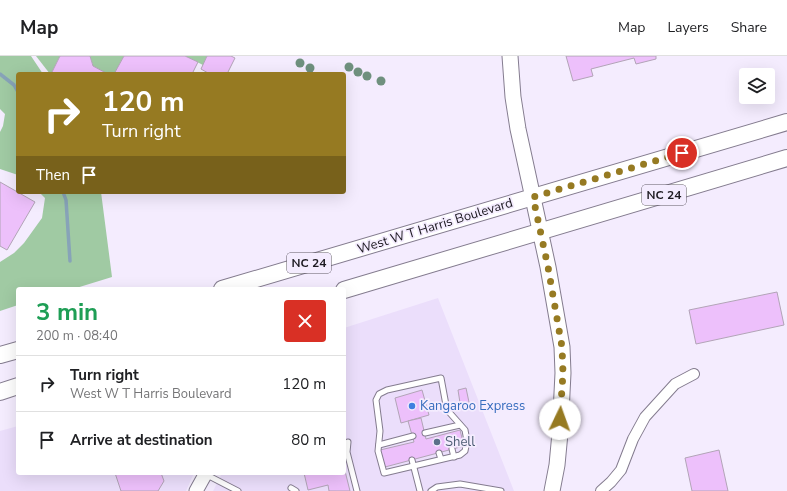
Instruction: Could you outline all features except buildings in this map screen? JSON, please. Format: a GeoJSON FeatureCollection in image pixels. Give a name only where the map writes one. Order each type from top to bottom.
{"type":"FeatureCollection","features":[{"type":"Feature","properties":{"kind":"main road"},"geometry":{"type":"LineString","coordinates":[[510,56],[513,97],[518,130],[549,274],[562,347],[563,373],[560,433],[557,465],[552,491]]}},
{"type":"Feature","properties":{"kind":"main road","name":"West W T Harris Boulevard"},"geometry":{"type":"LineString","coordinates":[[229,287],[787,122]]}},
{"type":"Feature","properties":{"kind":"main road","name":"NC 24"},"geometry":{"type":"LineString","coordinates":[[346,289],[787,158]]}},
{"type":"Feature","properties":{"kind":"main road"},"geometry":{"type":"LineString","coordinates":[[0,355],[16,351]]}},
{"type":"Feature","properties":{"kind":"main road"},"geometry":{"type":"LineString","coordinates":[[0,392],[16,387]]}},
{"type":"Feature","properties":{"kind":"street"},"geometry":{"type":"LineString","coordinates":[[601,491],[621,470],[645,417],[675,384],[694,374]]}},
{"type":"Feature","properties":{"kind":"street"},"geometry":{"type":"LineString","coordinates":[[196,491],[204,475]]}},
{"type":"Feature","properties":{"kind":"lane"},"geometry":{"type":"LineString","coordinates":[[440,378],[446,405],[449,412],[460,425],[465,430],[467,441],[465,451],[460,455],[398,466],[384,473],[378,451],[380,430],[376,400],[379,394],[387,390],[440,378]]}},
{"type":"Feature","properties":{"kind":"lane"},"geometry":{"type":"LineString","coordinates":[[425,433],[434,434],[447,431],[460,425]]}},
{"type":"Feature","properties":{"kind":"lane"},"geometry":{"type":"LineString","coordinates":[[379,445],[392,445],[407,441],[413,436]]}},
{"type":"Feature","properties":{"kind":"lane"},"geometry":{"type":"LineString","coordinates":[[348,442],[347,452],[357,491]]}},
{"type":"Feature","properties":{"kind":"lane"},"geometry":{"type":"LineString","coordinates":[[452,449],[454,456]]}},
{"type":"Feature","properties":{"kind":"lane"},"geometry":{"type":"LineString","coordinates":[[439,453],[441,459]]}},
{"type":"Feature","properties":{"kind":"lane"},"geometry":{"type":"LineString","coordinates":[[413,463],[420,491]]}},
{"type":"Feature","properties":{"kind":"lane"},"geometry":{"type":"LineString","coordinates":[[207,475],[238,491]]}},
{"type":"Feature","properties":{"kind":"lane"},"geometry":{"type":"LineString","coordinates":[[431,491],[437,487],[460,484],[501,491]]}},
{"type":"Feature","properties":{"kind":"shaded area"},"geometry":{"type":"Polygon","coordinates":[[[438,298],[514,491],[213,491],[221,475],[346,475],[346,327],[438,298]]]}},
{"type":"Feature","properties":{"kind":"shaded area"},"geometry":{"type":"Polygon","coordinates":[[[16,427],[16,475],[193,475],[186,491],[0,491],[0,431],[16,427]]]}},
{"type":"Feature","properties":{"kind":"green space"},"geometry":{"type":"Polygon","coordinates":[[[0,56],[31,56],[42,72],[16,72],[16,174],[0,169],[0,132],[3,126],[5,114],[0,109],[0,56]]]}},
{"type":"Feature","properties":{"kind":"green space"},"geometry":{"type":"Polygon","coordinates":[[[36,56],[60,56],[52,72],[48,72],[36,56]]]}},
{"type":"Feature","properties":{"kind":"green space"},"geometry":{"type":"Polygon","coordinates":[[[90,56],[124,56],[115,72],[104,72],[93,66],[90,56]]]}},
{"type":"Feature","properties":{"kind":"green space"},"geometry":{"type":"Polygon","coordinates":[[[185,56],[207,56],[203,65],[185,56]]]}},
{"type":"Feature","properties":{"kind":"green space"},"geometry":{"type":"Polygon","coordinates":[[[41,194],[101,194],[112,277],[80,287],[16,287],[16,306],[0,311],[0,262],[14,253],[24,243],[42,218],[45,198],[41,194]]]}},
{"type":"Feature","properties":{"kind":"waterway"},"geometry":{"type":"LineString","coordinates":[[0,74],[14,85],[16,88]]}},
{"type":"Feature","properties":{"kind":"waterway"},"geometry":{"type":"LineString","coordinates":[[64,194],[66,200],[70,261]]}},
{"type":"Feature","properties":{"kind":"place","name":"Kangaroo Express"},"geometry":{"type":"Point","coordinates":[412,406]}},
{"type":"Feature","properties":{"kind":"place","name":"Shell"},"geometry":{"type":"Point","coordinates":[437,442]}},
{"type":"Feature","properties":{"kind":"route"},"geometry":{"type":"LineString","coordinates":[[560,419],[563,373],[562,347],[557,313],[533,197],[682,153]]}}]}
